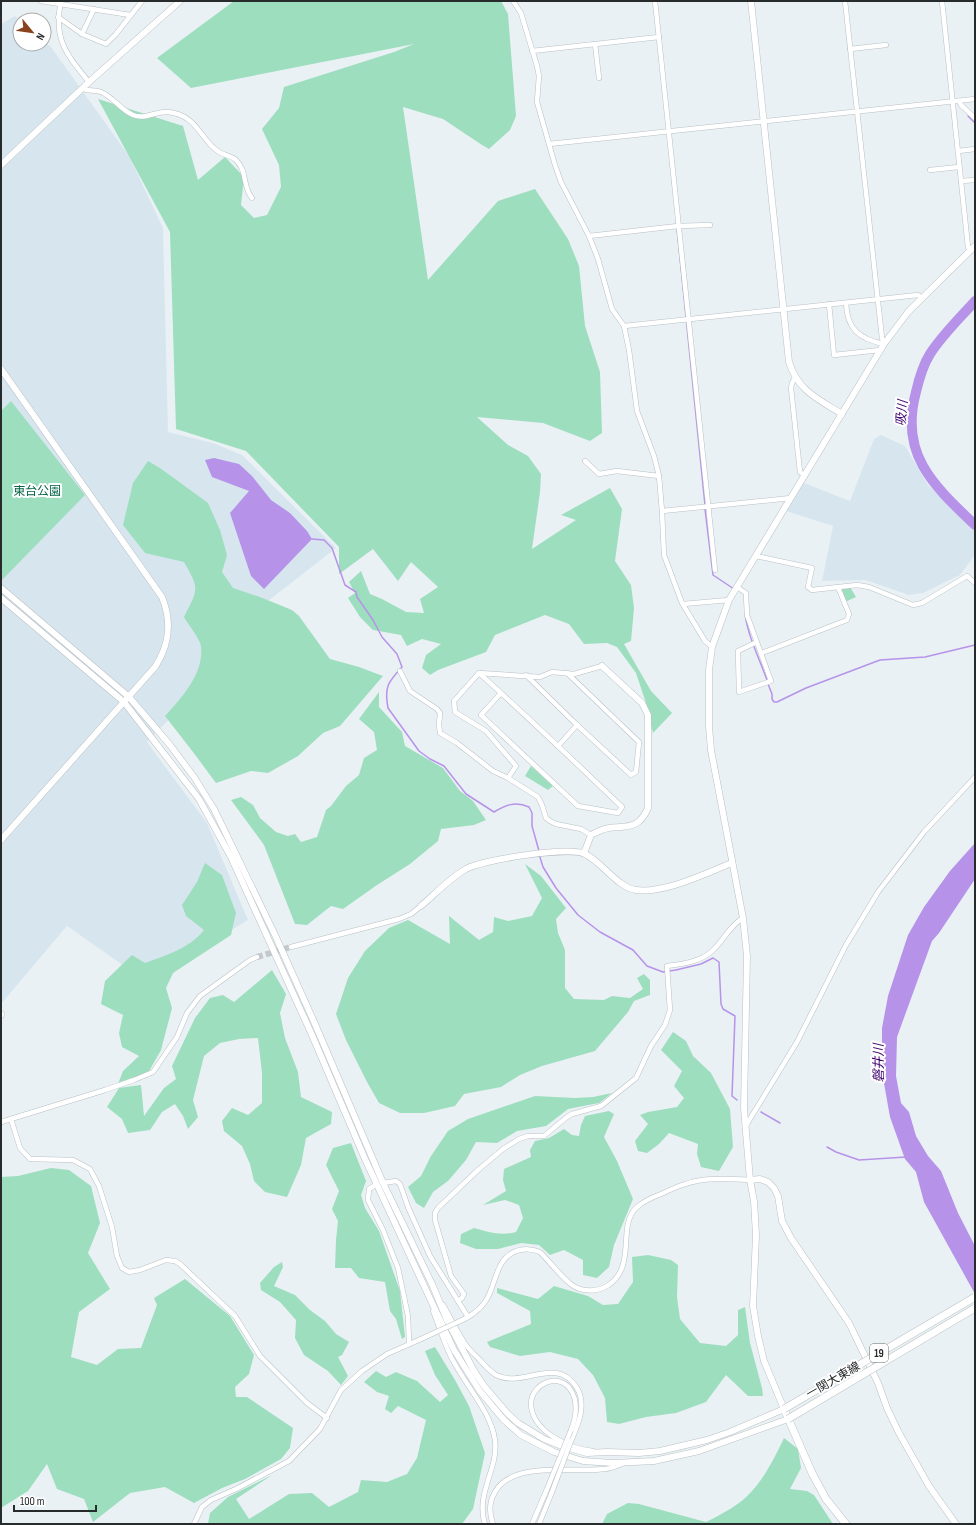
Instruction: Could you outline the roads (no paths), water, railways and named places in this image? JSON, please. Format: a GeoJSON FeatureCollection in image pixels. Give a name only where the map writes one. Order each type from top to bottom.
{"type":"FeatureCollection","features":[{"type":"Feature","properties":{"kind":"main road","name":"一関大東線"},"geometry":{"type":"LineString","coordinates":[[784,1409],[975,1297]]}},
{"type":"Feature","properties":{"kind":"main road","name":"一関大東線"},"geometry":{"type":"LineString","coordinates":[[788,1419],[975,1308]]}},
{"type":"Feature","properties":{"kind":"main road"},"geometry":{"type":"LineString","coordinates":[[784,1409],[812,1473],[826,1499],[846,1524]]}},
{"type":"Feature","properties":{"kind":"street"},"geometry":{"type":"LineString","coordinates":[[41,1],[60,2],[130,15]]}},
{"type":"Feature","properties":{"kind":"street"},"geometry":{"type":"LineString","coordinates":[[58,17],[82,34],[106,44],[116,34],[142,1]]}},
{"type":"Feature","properties":{"kind":"street"},"geometry":{"type":"LineString","coordinates":[[1,165],[89,82],[180,1]]}},
{"type":"Feature","properties":{"kind":"street"},"geometry":{"type":"LineString","coordinates":[[513,1],[521,13],[539,76],[537,102],[561,182],[589,236],[606,284],[612,309],[624,326],[637,411],[654,456],[659,476],[664,555],[683,604],[705,641],[712,647]]}},
{"type":"Feature","properties":{"kind":"street"},"geometry":{"type":"LineString","coordinates":[[655,1],[715,570]]}},
{"type":"Feature","properties":{"kind":"street"},"geometry":{"type":"LineString","coordinates":[[751,1],[789,362],[795,378],[806,390],[842,414]]}},
{"type":"Feature","properties":{"kind":"street"},"geometry":{"type":"LineString","coordinates":[[845,1],[882,338],[884,344]]}},
{"type":"Feature","properties":{"kind":"street"},"geometry":{"type":"LineString","coordinates":[[942,1],[968,247],[970,251]]}},
{"type":"Feature","properties":{"kind":"street"},"geometry":{"type":"LineString","coordinates":[[60,2],[58,17],[61,42],[71,60],[89,82]]}},
{"type":"Feature","properties":{"kind":"street"},"geometry":{"type":"LineString","coordinates":[[82,34],[94,9]]}},
{"type":"Feature","properties":{"kind":"street"},"geometry":{"type":"LineString","coordinates":[[532,51],[659,37]]}},
{"type":"Feature","properties":{"kind":"street"},"geometry":{"type":"LineString","coordinates":[[594,44],[599,78]]}},
{"type":"Feature","properties":{"kind":"street"},"geometry":{"type":"LineString","coordinates":[[850,49],[886,44]]}},
{"type":"Feature","properties":{"kind":"street"},"geometry":{"type":"LineString","coordinates":[[84,87],[86,90],[100,92],[132,115],[140,117],[166,111],[185,117],[195,124],[207,140],[219,152],[235,159],[244,171],[247,193],[252,198]]}},
{"type":"Feature","properties":{"kind":"street"},"geometry":{"type":"LineString","coordinates":[[549,144],[975,99]]}},
{"type":"Feature","properties":{"kind":"street"},"geometry":{"type":"LineString","coordinates":[[959,100],[961,105],[975,118]]}},
{"type":"Feature","properties":{"kind":"street"},"geometry":{"type":"LineString","coordinates":[[958,151],[975,150]]}},
{"type":"Feature","properties":{"kind":"street"},"geometry":{"type":"LineString","coordinates":[[930,170],[959,166]]}},
{"type":"Feature","properties":{"kind":"street"},"geometry":{"type":"LineString","coordinates":[[961,181],[975,180]]}},
{"type":"Feature","properties":{"kind":"street"},"geometry":{"type":"LineString","coordinates":[[589,236],[710,225]]}},
{"type":"Feature","properties":{"kind":"street"},"geometry":{"type":"LineString","coordinates":[[539,1524],[549,1490],[571,1430],[575,1420],[576,1405],[571,1390],[560,1381],[552,1380],[544,1383],[534,1393],[531,1405],[537,1421],[547,1434],[560,1441],[580,1448],[607,1452],[639,1453],[660,1451],[683,1446],[730,1432],[784,1409],[764,1361],[753,1306],[756,1235],[754,1201],[750,1180],[745,1128],[744,1078],[747,956],[743,918],[711,750],[708,686],[712,647],[729,600],[880,350],[908,312],[975,246]]}},
{"type":"Feature","properties":{"kind":"street"},"geometry":{"type":"LineString","coordinates":[[624,326],[918,295],[922,298]]}},
{"type":"Feature","properties":{"kind":"street"},"geometry":{"type":"LineString","coordinates":[[846,303],[850,323],[858,334],[866,339],[884,344]]}},
{"type":"Feature","properties":{"kind":"street"},"geometry":{"type":"LineString","coordinates":[[829,304],[834,355],[880,350]]}},
{"type":"Feature","properties":{"kind":"street"},"geometry":{"type":"LineString","coordinates":[[1,369],[162,597],[166,607],[169,629],[165,648],[156,667],[1,840]]}},
{"type":"Feature","properties":{"kind":"street"},"geometry":{"type":"LineString","coordinates":[[795,378],[791,388],[800,472],[804,476]]}},
{"type":"Feature","properties":{"kind":"street"},"geometry":{"type":"LineString","coordinates":[[585,461],[598,474],[617,471],[659,476]]}},
{"type":"Feature","properties":{"kind":"street"},"geometry":{"type":"LineString","coordinates":[[662,511],[791,498]]}},
{"type":"Feature","properties":{"kind":"street"},"geometry":{"type":"LineString","coordinates":[[756,556],[812,568],[808,586],[812,590],[857,585],[869,587],[913,604],[922,603],[967,576],[975,583]]}},
{"type":"Feature","properties":{"kind":"street"},"geometry":{"type":"LineString","coordinates":[[737,587],[746,593],[748,615],[771,680],[739,692],[738,651],[757,642]]}},
{"type":"Feature","properties":{"kind":"street"},"geometry":{"type":"LineString","coordinates":[[762,653],[847,620],[849,614],[838,587]]}},
{"type":"Feature","properties":{"kind":"street"},"geometry":{"type":"LineString","coordinates":[[1,588],[129,697],[170,745],[194,777],[214,809],[247,875],[284,955],[455,1364],[485,1413],[495,1439],[496,1449],[483,1500],[483,1518],[485,1524]]}},
{"type":"Feature","properties":{"kind":"street"},"geometry":{"type":"LineString","coordinates":[[1,598],[124,702],[199,799],[228,850],[380,1184],[432,1284],[465,1343],[492,1372],[505,1378],[523,1377],[547,1372],[559,1372],[574,1382],[579,1390],[582,1406],[579,1421],[549,1490],[532,1524]]}},
{"type":"Feature","properties":{"kind":"street"},"geometry":{"type":"LineString","coordinates":[[683,604],[729,600]]}},
{"type":"Feature","properties":{"kind":"street"},"geometry":{"type":"LineString","coordinates":[[479,673],[540,677],[552,672],[574,674],[602,666],[642,703],[648,716],[648,808],[642,818],[635,824],[626,828],[607,828],[591,835],[584,853]]}},
{"type":"Feature","properties":{"kind":"street"},"geometry":{"type":"LineString","coordinates":[[400,671],[410,691],[437,709],[440,713],[440,733],[457,743],[493,771],[508,778],[538,797],[546,818],[550,821],[556,824],[582,828],[591,835]]}},
{"type":"Feature","properties":{"kind":"street"},"geometry":{"type":"LineString","coordinates":[[479,673],[455,699],[455,710],[486,731],[516,766],[508,778]]}},
{"type":"Feature","properties":{"kind":"street"},"geometry":{"type":"LineString","coordinates":[[479,673],[501,693],[558,746],[622,807],[618,813],[578,806],[481,715],[501,693]]}},
{"type":"Feature","properties":{"kind":"street"},"geometry":{"type":"LineString","coordinates":[[526,676],[631,775],[636,772],[639,742],[567,673]]}},
{"type":"Feature","properties":{"kind":"street"},"geometry":{"type":"LineString","coordinates":[[558,746],[577,725]]}},
{"type":"Feature","properties":{"kind":"street"},"geometry":{"type":"LineString","coordinates":[[745,1128],[798,1042],[846,945],[878,892],[924,832],[975,777]]}},
{"type":"Feature","properties":{"kind":"street"},"geometry":{"type":"LineString","coordinates":[[291,947],[399,920],[421,906],[464,870],[475,864],[496,859],[567,851],[584,853],[599,863],[625,886],[634,890],[643,891],[678,884],[732,863]]}},
{"type":"Feature","properties":{"kind":"street"},"geometry":{"type":"LineString","coordinates":[[458,1301],[464,1294],[451,1276],[447,1263],[435,1220],[435,1213],[438,1208],[478,1170],[503,1149],[518,1139],[528,1136],[544,1136],[572,1114],[601,1106],[636,1078],[651,1046],[665,1025],[670,1010],[667,966],[704,958],[712,952],[736,922],[743,918]]}},
{"type":"Feature","properties":{"kind":"street"},"geometry":{"type":"LineString","coordinates":[[1,1122],[112,1088],[153,1072],[177,1038],[187,1013],[200,996],[257,957]]}},
{"type":"Feature","properties":{"kind":"street"},"geometry":{"type":"LineString","coordinates":[[11,1118],[20,1148],[30,1160],[73,1160],[90,1169],[102,1193],[112,1227],[117,1256],[122,1268],[129,1272],[140,1270],[166,1260],[176,1261],[235,1316],[260,1356],[307,1403],[327,1418]]}},
{"type":"Feature","properties":{"kind":"street"},"geometry":{"type":"LineString","coordinates":[[194,1524],[202,1507],[211,1500],[236,1489],[289,1461],[320,1429],[341,1390],[351,1380],[387,1354],[458,1322],[480,1308],[486,1300],[503,1260],[512,1253],[524,1249],[533,1249],[540,1252],[572,1286],[580,1289],[597,1290],[603,1288],[618,1276],[625,1262],[631,1216],[637,1208],[651,1198],[679,1186],[702,1180],[760,1179],[768,1182],[774,1188],[778,1196],[782,1221],[790,1238],[849,1323],[878,1383],[887,1408],[899,1433],[929,1486],[956,1524]]}},
{"type":"Feature","properties":{"kind":"street"},"geometry":{"type":"LineString","coordinates":[[409,1343],[408,1316],[398,1268],[383,1230],[368,1200],[369,1189],[380,1184],[396,1181],[400,1184],[408,1207],[430,1256],[468,1317]]}},
{"type":"Feature","properties":{"kind":"street"},"geometry":{"type":"LineString","coordinates":[[422,1283],[454,1350],[479,1390],[509,1425],[521,1435],[554,1452],[583,1461],[612,1463],[654,1461],[699,1451],[788,1419]]}},
{"type":"Feature","properties":{"kind":"street"},"geometry":{"type":"LineString","coordinates":[[432,1284],[447,1320],[474,1371],[484,1386],[508,1414],[518,1423],[544,1439],[559,1445],[587,1453],[607,1452]]}},
{"type":"Feature","properties":{"kind":"street"},"geometry":{"type":"LineString","coordinates":[[493,1524],[490,1507],[493,1495],[502,1482],[517,1474],[565,1469],[605,1469],[628,1463]]}},
{"type":"Feature","properties":{"kind":"waterway"},"geometry":{"type":"LineString","coordinates":[[968,116],[975,123]]}},
{"type":"Feature","properties":{"kind":"waterway"},"geometry":{"type":"LineString","coordinates":[[677,228],[705,505]]}},
{"type":"Feature","properties":{"kind":"waterway","name":"吸川"},"geometry":{"type":"LineString","coordinates":[[975,301],[946,333],[928,358],[918,382],[912,414],[912,433],[916,451],[923,467],[933,482],[975,525]]}},
{"type":"Feature","properties":{"kind":"waterway"},"geometry":{"type":"LineString","coordinates":[[705,509],[713,575],[734,589]]}},
{"type":"Feature","properties":{"kind":"waterway"},"geometry":{"type":"LineString","coordinates":[[312,539],[324,540],[332,548],[345,585],[356,592],[357,597],[373,620],[382,637],[397,654],[402,667],[388,685],[388,708],[419,751],[430,759],[444,766],[466,794],[494,812],[503,807],[515,804],[529,807],[532,813],[532,826],[539,851]]}},
{"type":"Feature","properties":{"kind":"waterway"},"geometry":{"type":"LineString","coordinates":[[745,608],[747,625],[767,680]]}},
{"type":"Feature","properties":{"kind":"waterway"},"geometry":{"type":"LineString","coordinates":[[768,684],[772,694],[772,699],[774,702],[777,702],[806,688],[880,660],[925,657],[975,645]]}},
{"type":"Feature","properties":{"kind":"waterway"},"geometry":{"type":"LineString","coordinates":[[539,854],[543,867],[556,888],[578,915],[600,932],[633,950],[647,966],[663,972],[701,964],[713,958],[719,962],[721,1004],[723,1009],[735,1016],[732,1096],[737,1100]]}},
{"type":"Feature","properties":{"kind":"waterway"},"geometry":{"type":"LineString","coordinates":[[761,1112],[780,1123]]}},
{"type":"Feature","properties":{"kind":"waterway"},"geometry":{"type":"LineString","coordinates":[[827,1147],[836,1152],[859,1160],[906,1157]]}},
{"type":"Feature","properties":{"kind":"tunnel"},"geometry":{"type":"LineString","coordinates":[[257,957],[291,947]]}},
{"type":"Feature","properties":{"kind":"park label","name":"東台公園"},"geometry":{"type":"Point","coordinates":[37,491]}},
{"type":"Feature","properties":{"kind":"water label","name":"磐井川"},"geometry":{"type":"Point","coordinates":[878,1063]}}]}
